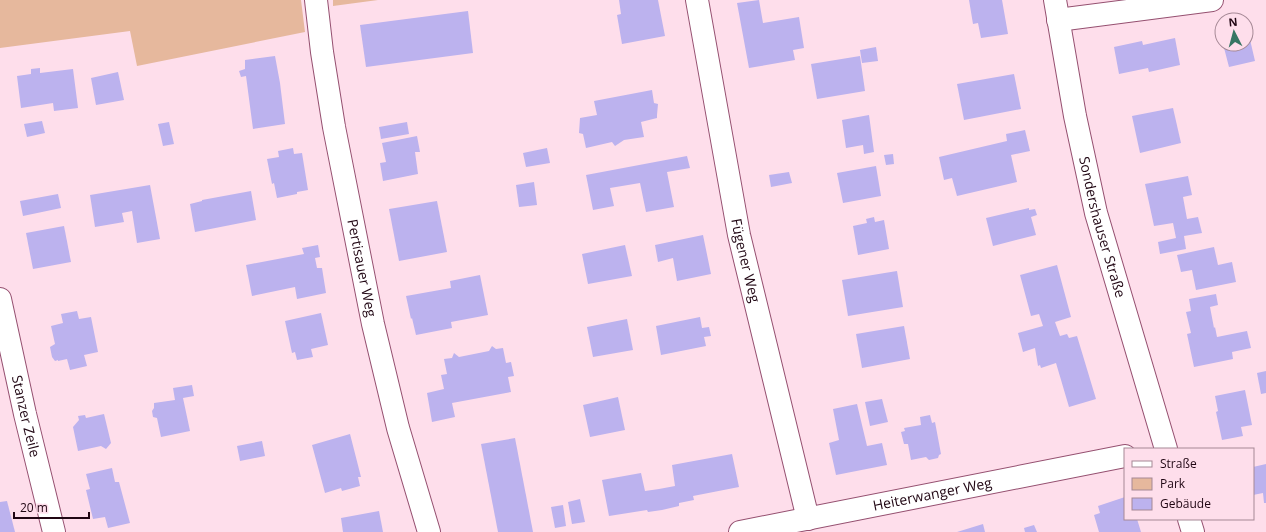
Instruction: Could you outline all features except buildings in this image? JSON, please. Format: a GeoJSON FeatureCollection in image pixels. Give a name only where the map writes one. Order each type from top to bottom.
{"type":"FeatureCollection","features":[{"type":"Feature","properties":{"kind":"street","name":"Pertisauer Weg"},"geometry":{"type":"LineString","coordinates":[[316,0],[322,52],[334,127],[373,324],[400,436],[429,532]]}},
{"type":"Feature","properties":{"kind":"street","name":"Fügener Weg"},"geometry":{"type":"LineString","coordinates":[[696,0],[739,235],[808,519]]}},
{"type":"Feature","properties":{"kind":"street"},"geometry":{"type":"LineString","coordinates":[[1056,10],[1212,0]]}},
{"type":"Feature","properties":{"kind":"street","name":"Sondershauser Straße"},"geometry":{"type":"LineString","coordinates":[[1056,10],[1075,116],[1096,213],[1163,448]]}},
{"type":"Feature","properties":{"kind":"street","name":"Stanzer Zeile"},"geometry":{"type":"LineString","coordinates":[[0,299],[24,414],[54,532]]}},
{"type":"Feature","properties":{"kind":"street","name":"Heiterwanger Weg"},"geometry":{"type":"LineString","coordinates":[[740,532],[1124,456]]}},
{"type":"Feature","properties":{"kind":"street"},"geometry":{"type":"LineString","coordinates":[[1189,520],[1193,532]]}},
{"type":"Feature","properties":{"kind":"green space"},"geometry":{"type":"Polygon","coordinates":[[[0,0],[301,0],[305,32],[137,66],[130,31],[0,48],[0,0]]]}},
{"type":"Feature","properties":{"kind":"green space"},"geometry":{"type":"Polygon","coordinates":[[[333,0],[378,0],[333,6],[333,0]]]}}]}
